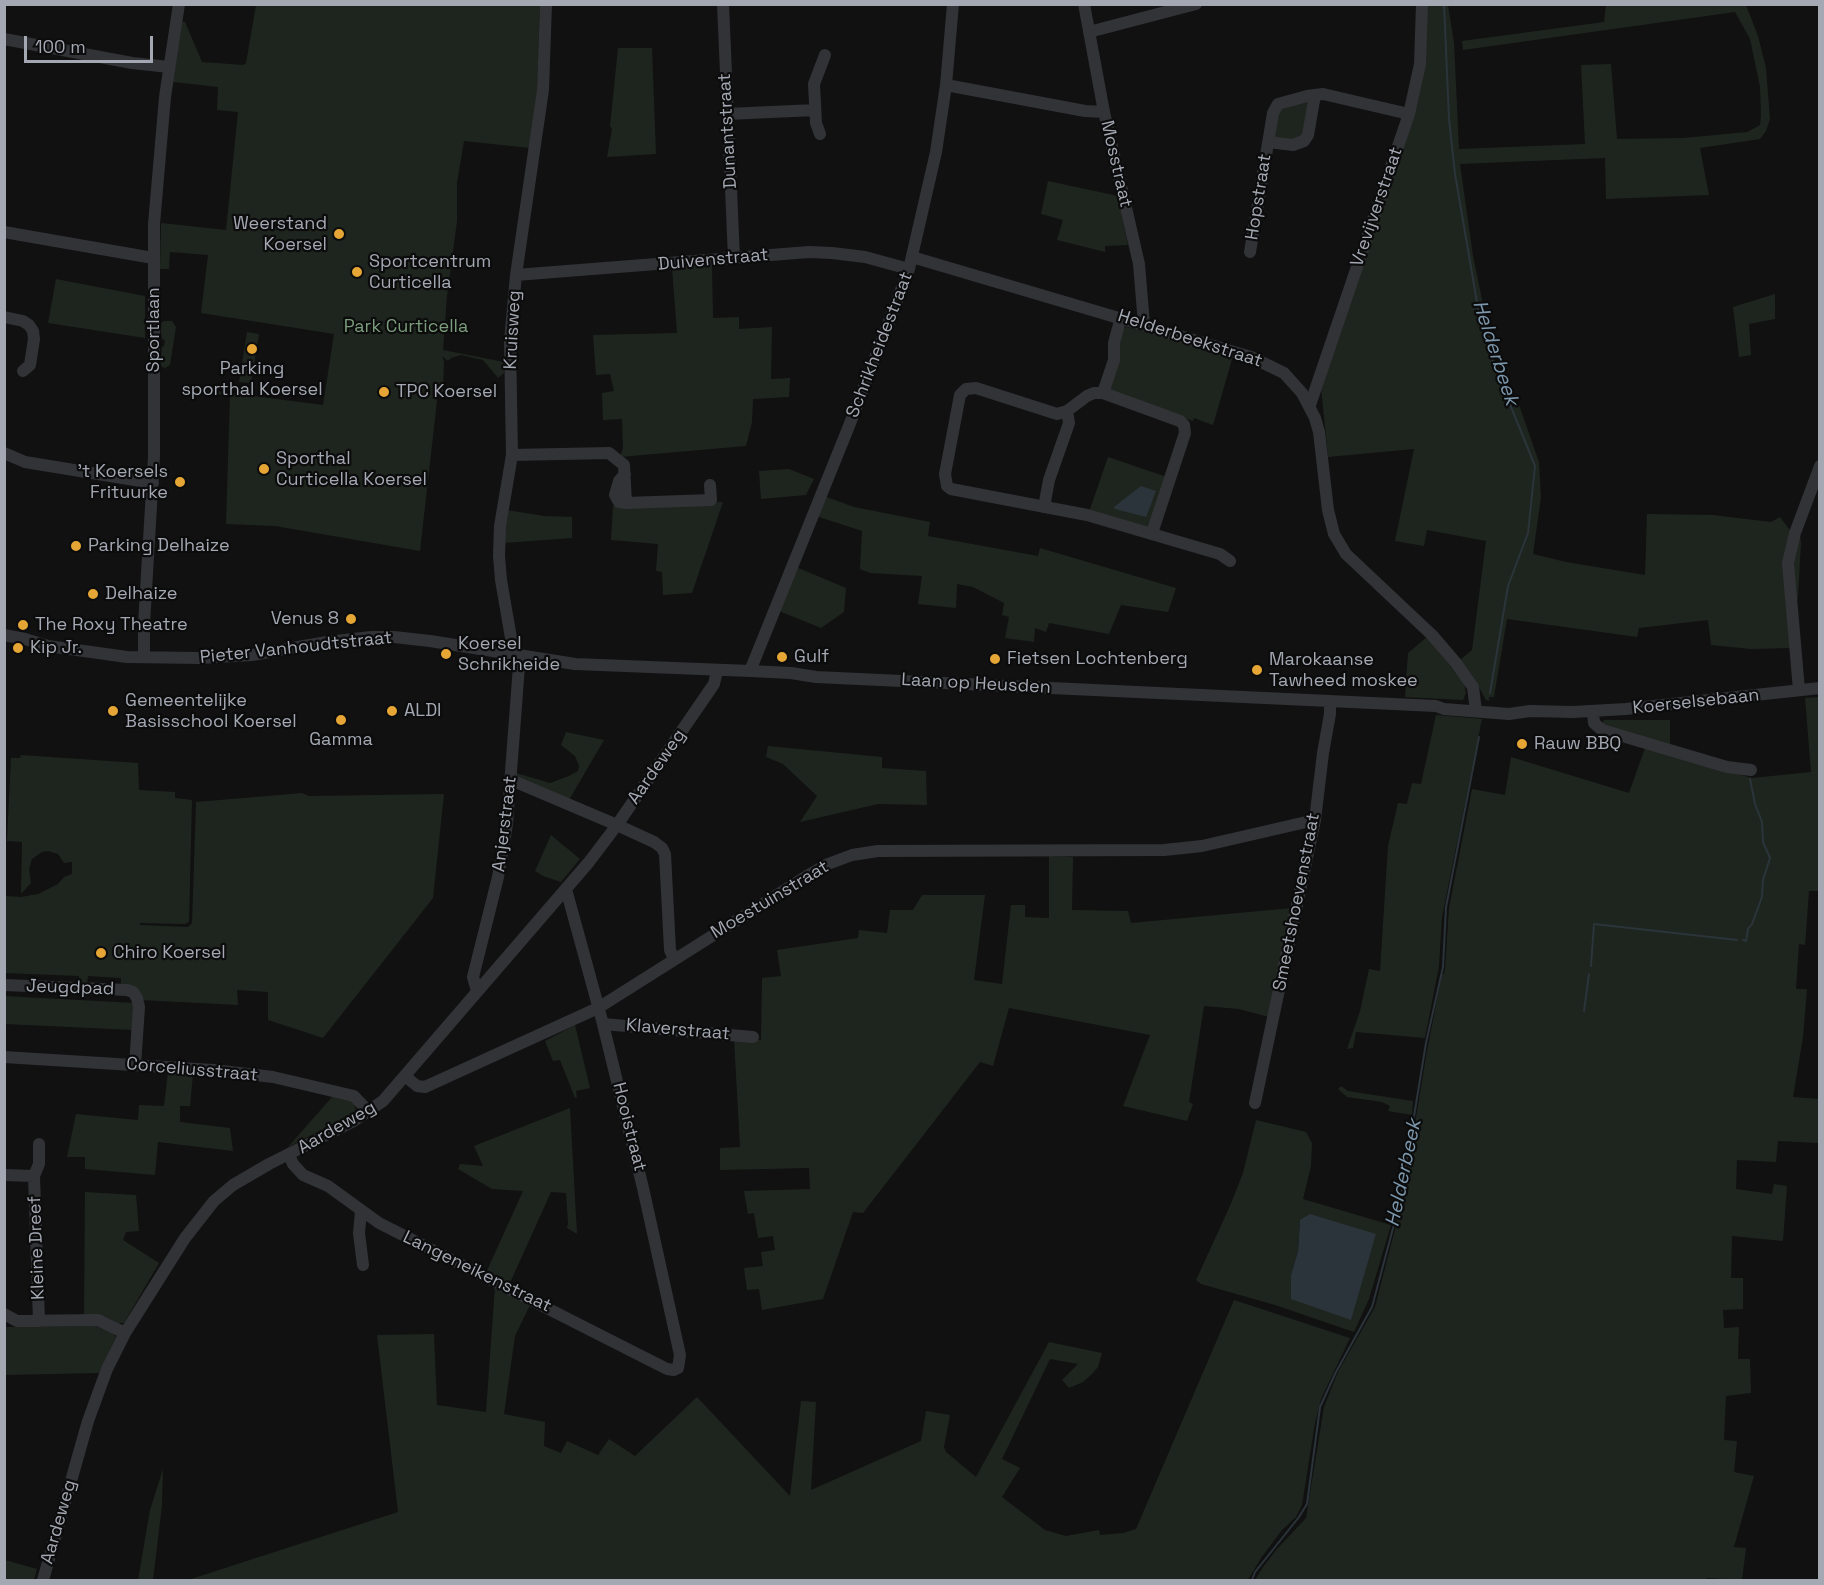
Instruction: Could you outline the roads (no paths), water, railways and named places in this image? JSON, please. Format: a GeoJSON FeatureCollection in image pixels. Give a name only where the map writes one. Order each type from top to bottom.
{"type":"FeatureCollection","features":[{"type":"Feature","properties":{"kind":"street","name":"Sportlaan"},"geometry":{"type":"LineString","coordinates":[[144,657],[153,483],[153,258],[157,182],[169,67],[179,4]]}},
{"type":"Feature","properties":{"kind":"street","name":"Kruisweg"},"geometry":{"type":"LineString","coordinates":[[516,655],[501,580],[500,526],[512,455],[510,341],[516,275],[543,90],[546,4]]}},
{"type":"Feature","properties":{"kind":"street","name":"Dunantstraat"},"geometry":{"type":"LineString","coordinates":[[723,4],[734,258]]}},
{"type":"Feature","properties":{"kind":"street","name":"Schrikheidestraat"},"geometry":{"type":"LineString","coordinates":[[750,671],[909,270],[936,152],[946,84],[953,4]]}},
{"type":"Feature","properties":{"kind":"street","name":"Mosstraat"},"geometry":{"type":"LineString","coordinates":[[1084,4],[1104,112],[1139,264],[1144,324]]}},
{"type":"Feature","properties":{"kind":"street"},"geometry":{"type":"LineString","coordinates":[[1089,32],[1196,4]]}},
{"type":"Feature","properties":{"kind":"street","name":"Vrevijverstraat"},"geometry":{"type":"LineString","coordinates":[[1310,405],[1409,114],[1420,64],[1422,4]]}},
{"type":"Feature","properties":{"kind":"street"},"geometry":{"type":"LineString","coordinates":[[4,39],[132,63],[169,67]]}},
{"type":"Feature","properties":{"kind":"street"},"geometry":{"type":"LineString","coordinates":[[820,135],[816,123],[814,79],[820,71],[825,55]]}},
{"type":"Feature","properties":{"kind":"street"},"geometry":{"type":"LineString","coordinates":[[946,84],[1085,111],[1104,112]]}},
{"type":"Feature","properties":{"kind":"street","name":"Hopstraat"},"geometry":{"type":"LineString","coordinates":[[1250,252],[1273,113],[1278,104],[1316,95],[1329,95],[1409,114]]}},
{"type":"Feature","properties":{"kind":"street","name":"Hopstraat"},"geometry":{"type":"LineString","coordinates":[[1268,142],[1293,145],[1304,141],[1308,135],[1316,95]]}},
{"type":"Feature","properties":{"kind":"street"},"geometry":{"type":"LineString","coordinates":[[727,114],[815,110]]}},
{"type":"Feature","properties":{"kind":"street"},"geometry":{"type":"LineString","coordinates":[[4,231],[153,258]]}},
{"type":"Feature","properties":{"kind":"street","name":"Duivenstraat"},"geometry":{"type":"LineString","coordinates":[[516,275],[809,252],[865,257],[909,270]]}},
{"type":"Feature","properties":{"kind":"street","name":"Helderbeekstraat"},"geometry":{"type":"LineString","coordinates":[[912,257],[1121,317],[1251,357],[1273,366],[1293,382],[1310,405],[1319,432],[1328,510],[1334,534],[1346,554],[1432,635],[1456,663],[1473,687],[1477,708]]}},
{"type":"Feature","properties":{"kind":"street"},"geometry":{"type":"LineString","coordinates":[[4,317],[23,321],[30,325],[33,331],[30,365],[23,371]]}},
{"type":"Feature","properties":{"kind":"street"},"geometry":{"type":"LineString","coordinates":[[1103,393],[1114,360],[1114,343],[1121,317]]}},
{"type":"Feature","properties":{"kind":"street"},"geometry":{"type":"LineString","coordinates":[[1152,534],[1185,434],[1184,425],[1175,418],[1103,393],[1087,396],[1061,414],[971,387],[963,391],[957,403],[945,474],[947,486],[956,491],[1087,514],[1152,534],[1220,554],[1230,561]]}},
{"type":"Feature","properties":{"kind":"street"},"geometry":{"type":"LineString","coordinates":[[1044,507],[1049,480],[1069,423],[1067,411]]}},
{"type":"Feature","properties":{"kind":"street"},"geometry":{"type":"LineString","coordinates":[[512,455],[604,452],[619,459],[624,465],[626,503],[711,500],[710,484]]}},
{"type":"Feature","properties":{"kind":"street"},"geometry":{"type":"LineString","coordinates":[[4,453],[25,462],[153,483]]}},
{"type":"Feature","properties":{"kind":"street"},"geometry":{"type":"LineString","coordinates":[[1799,690],[1788,563],[1794,533],[1820,466]]}},
{"type":"Feature","properties":{"kind":"street","name":"Pieter Vanhoudtstraat"},"geometry":{"type":"LineString","coordinates":[[4,635],[48,646],[127,657],[200,658],[252,655],[371,637],[394,637],[516,655]]}},
{"type":"Feature","properties":{"kind":"street","name":"Laan op Heusden"},"geometry":{"type":"LineString","coordinates":[[516,655],[574,664],[1436,706],[1446,704],[1477,708]]}},
{"type":"Feature","properties":{"kind":"street","name":"Anjerstraat"},"geometry":{"type":"LineString","coordinates":[[477,991],[473,977],[498,877],[507,824],[519,666],[516,655]]}},
{"type":"Feature","properties":{"kind":"street","name":"Aardeweg"},"geometry":{"type":"LineString","coordinates":[[43,1581],[88,1421],[107,1369],[125,1333],[185,1238],[214,1201],[242,1179],[369,1112],[383,1101],[566,889],[617,825],[714,684],[717,670]]}},
{"type":"Feature","properties":{"kind":"street","name":"Koerselsebaan"},"geometry":{"type":"LineString","coordinates":[[1477,708],[1510,706],[1530,711],[1593,711],[1820,688]]}},
{"type":"Feature","properties":{"kind":"street","name":"Smeetshoevenstraat"},"geometry":{"type":"LineString","coordinates":[[1255,1103],[1316,820],[1330,701]]}},
{"type":"Feature","properties":{"kind":"street","name":"Koerselsebaan"},"geometry":{"type":"LineString","coordinates":[[1593,711],[1594,723],[1602,730],[1726,767],[1751,770]]}},
{"type":"Feature","properties":{"kind":"street"},"geometry":{"type":"LineString","coordinates":[[511,780],[617,825],[662,848],[665,854],[669,950],[674,959]]}},
{"type":"Feature","properties":{"kind":"street","name":"Moestuinstraat"},"geometry":{"type":"LineString","coordinates":[[405,1076],[417,1086],[425,1087],[598,1008],[807,876],[828,864],[852,855],[890,851],[1164,850],[1202,846],[1316,820]]}},
{"type":"Feature","properties":{"kind":"street","name":"Hooistraat"},"geometry":{"type":"LineString","coordinates":[[566,889],[644,1188],[680,1355],[678,1368]]}},
{"type":"Feature","properties":{"kind":"street","name":"Jeugdpad"},"geometry":{"type":"LineString","coordinates":[[4,985],[133,992],[139,1007],[135,1065]]}},
{"type":"Feature","properties":{"kind":"street","name":"Klaverstraat"},"geometry":{"type":"LineString","coordinates":[[603,1024],[753,1036]]}},
{"type":"Feature","properties":{"kind":"street","name":"Corceliusstraat"},"geometry":{"type":"LineString","coordinates":[[4,1057],[213,1070],[273,1077],[354,1096],[369,1112]]}},
{"type":"Feature","properties":{"kind":"street","name":"Kleine Dreef"},"geometry":{"type":"LineString","coordinates":[[39,1144],[39,1164],[34,1176],[39,1321]]}},
{"type":"Feature","properties":{"kind":"street","name":"Langeneikenstraat"},"geometry":{"type":"LineString","coordinates":[[289,1155],[293,1164],[303,1175],[328,1186],[379,1223],[667,1369],[678,1368]]}},
{"type":"Feature","properties":{"kind":"street","name":"Kleine Dreef"},"geometry":{"type":"LineString","coordinates":[[4,1175],[34,1176]]}},
{"type":"Feature","properties":{"kind":"street"},"geometry":{"type":"LineString","coordinates":[[361,1211],[359,1233],[363,1265]]}},
{"type":"Feature","properties":{"kind":"street"},"geometry":{"type":"LineString","coordinates":[[4,1314],[17,1321],[98,1320],[125,1333]]}},
{"type":"Feature","properties":{"kind":"waterway","name":"Helderbeek"},"geometry":{"type":"LineString","coordinates":[[1444,4],[1449,119],[1455,174],[1479,314],[1494,365],[1535,466],[1528,533],[1508,586],[1490,693]]}},
{"type":"Feature","properties":{"kind":"waterway","name":"Helderbeek"},"geometry":{"type":"LineString","coordinates":[[1252,1580],[1255,1572],[1307,1504],[1320,1407],[1336,1372],[1372,1307],[1400,1202],[1426,1043],[1443,967],[1446,907],[1479,737]]}},
{"type":"Feature","properties":{"kind":"waterway"},"geometry":{"type":"LineString","coordinates":[[1743,940],[1746,941],[1748,929],[1762,897],[1763,880],[1770,858],[1763,842],[1762,822],[1755,804],[1750,779]]}},
{"type":"Feature","properties":{"kind":"waterway"},"geometry":{"type":"LineString","coordinates":[[1591,966],[1594,924],[1737,940]]}},
{"type":"Feature","properties":{"kind":"waterway"},"geometry":{"type":"LineString","coordinates":[[1584,1011],[1589,974]]}},
{"type":"Feature","properties":{"kind":"place","name":"Weerstand Koersel"},"geometry":{"type":"Point","coordinates":[339,234]}},
{"type":"Feature","properties":{"kind":"place","name":"Sportcentrum Curticella"},"geometry":{"type":"Point","coordinates":[357,272]}},
{"type":"Feature","properties":{"kind":"place","name":"Parking sporthal Koersel"},"geometry":{"type":"Point","coordinates":[252,349]}},
{"type":"Feature","properties":{"kind":"place","name":"TPC Koersel"},"geometry":{"type":"Point","coordinates":[384,392]}},
{"type":"Feature","properties":{"kind":"place","name":"Sporthal Curticella Koersel"},"geometry":{"type":"Point","coordinates":[264,469]}},
{"type":"Feature","properties":{"kind":"place","name":"'t Koersels Frituurke"},"geometry":{"type":"Point","coordinates":[180,482]}},
{"type":"Feature","properties":{"kind":"place","name":"Parking Delhaize"},"geometry":{"type":"Point","coordinates":[76,546]}},
{"type":"Feature","properties":{"kind":"place","name":"Delhaize"},"geometry":{"type":"Point","coordinates":[93,594]}},
{"type":"Feature","properties":{"kind":"place","name":"Venus 8"},"geometry":{"type":"Point","coordinates":[351,619]}},
{"type":"Feature","properties":{"kind":"place","name":"The Roxy Theatre"},"geometry":{"type":"Point","coordinates":[23,625]}},
{"type":"Feature","properties":{"kind":"place","name":"Kip Jr."},"geometry":{"type":"Point","coordinates":[18,648]}},
{"type":"Feature","properties":{"kind":"place","name":"Koersel Schrikheide"},"geometry":{"type":"Point","coordinates":[446,654]}},
{"type":"Feature","properties":{"kind":"place","name":"Gulf"},"geometry":{"type":"Point","coordinates":[782,657]}},
{"type":"Feature","properties":{"kind":"place","name":"Fietsen Lochtenberg"},"geometry":{"type":"Point","coordinates":[995,659]}},
{"type":"Feature","properties":{"kind":"place","name":"Marokaanse Tawheed moskee"},"geometry":{"type":"Point","coordinates":[1257,670]}},
{"type":"Feature","properties":{"kind":"place","name":"Gemeentelijke Basisschool Koersel"},"geometry":{"type":"Point","coordinates":[113,711]}},
{"type":"Feature","properties":{"kind":"place","name":"ALDI"},"geometry":{"type":"Point","coordinates":[392,711]}},
{"type":"Feature","properties":{"kind":"place","name":"Gamma"},"geometry":{"type":"Point","coordinates":[341,720]}},
{"type":"Feature","properties":{"kind":"place","name":"Rauw BBQ"},"geometry":{"type":"Point","coordinates":[1522,744]}},
{"type":"Feature","properties":{"kind":"place","name":"Chiro Koersel"},"geometry":{"type":"Point","coordinates":[101,953]}},
{"type":"Feature","properties":{"kind":"park label","name":"Park Curticella"},"geometry":{"type":"Point","coordinates":[406,327]}}]}
